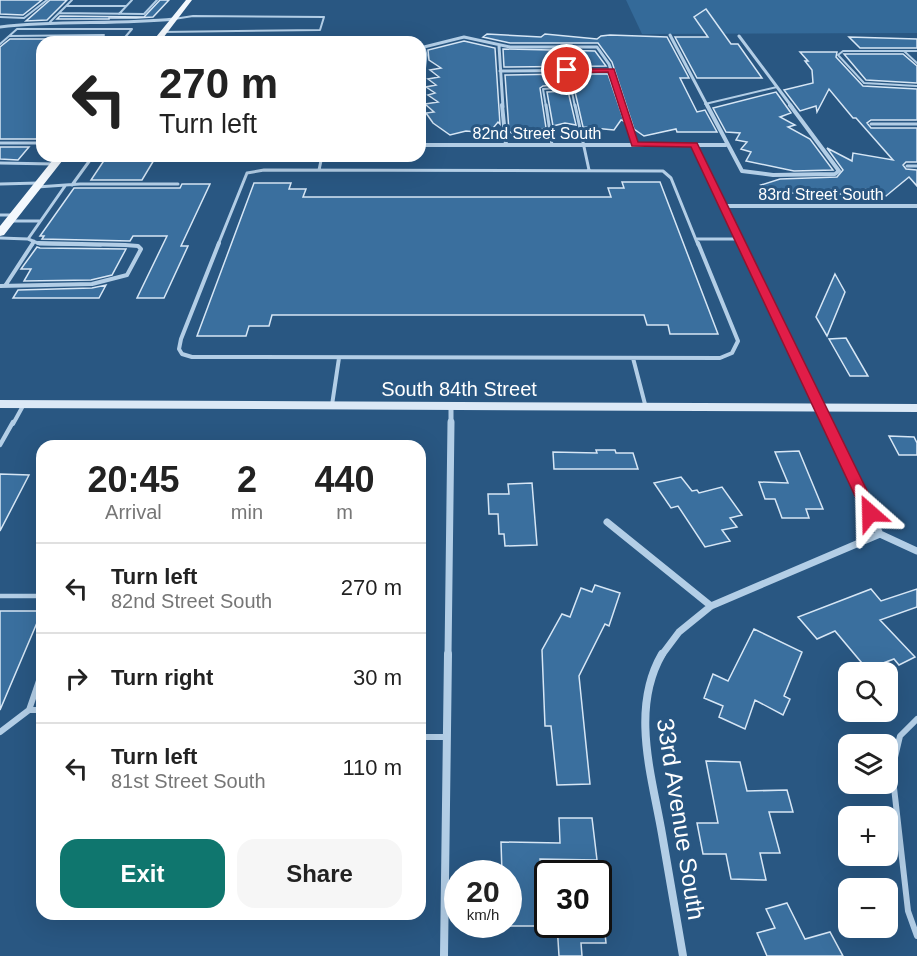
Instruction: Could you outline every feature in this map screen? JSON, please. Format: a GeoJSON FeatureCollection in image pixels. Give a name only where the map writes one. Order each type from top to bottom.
{"type":"FeatureCollection","features":[{"type":"Feature","properties":{"kind":"main road"},"geometry":{"type":"LineString","coordinates":[[161,36],[189,0]]}},
{"type":"Feature","properties":{"kind":"main road"},"geometry":{"type":"LineString","coordinates":[[0,232],[7,217],[56,162]]}},
{"type":"Feature","properties":{"kind":"main road","name":"South 84th Street"},"geometry":{"type":"LineString","coordinates":[[0,404],[452,408],[917,408]]}},
{"type":"Feature","properties":{"kind":"street"},"geometry":{"type":"LineString","coordinates":[[0,27],[50,22],[145,22],[174,19]]}},
{"type":"Feature","properties":{"kind":"street"},"geometry":{"type":"LineString","coordinates":[[670,35],[726,145],[742,171],[752,174],[835,174],[839,171],[739,36]]}},
{"type":"Feature","properties":{"kind":"street"},"geometry":{"type":"LineString","coordinates":[[426,47],[452,38],[464,37],[499,46],[597,47],[602,51],[611,70],[635,145]]}},
{"type":"Feature","properties":{"kind":"street"},"geometry":{"type":"LineString","coordinates":[[499,46],[506,145]]}},
{"type":"Feature","properties":{"kind":"street"},"geometry":{"type":"LineString","coordinates":[[500,71],[611,70]]}},
{"type":"Feature","properties":{"kind":"street"},"geometry":{"type":"LineString","coordinates":[[694,145],[822,408],[880,534],[917,551]]}},
{"type":"Feature","properties":{"kind":"street","name":"82nd Street South"},"geometry":{"type":"LineString","coordinates":[[426,146],[726,145]]}},
{"type":"Feature","properties":{"kind":"street","name":"83rd Street South"},"geometry":{"type":"LineString","coordinates":[[725,206],[917,206]]}},
{"type":"Feature","properties":{"kind":"street"},"geometry":{"type":"LineString","coordinates":[[444,956],[452,408]]}},
{"type":"Feature","properties":{"kind":"street"},"geometry":{"type":"LineString","coordinates":[[607,522],[711,606]]}},
{"type":"Feature","properties":{"kind":"street","name":"33rd Avenue South"},"geometry":{"type":"LineString","coordinates":[[683,956],[645,737],[644,707],[649,681],[659,657],[673,636],[711,606],[880,534]]}},
{"type":"Feature","properties":{"kind":"lane"},"geometry":{"type":"LineString","coordinates":[[0,17],[24,18],[47,0]]}},
{"type":"Feature","properties":{"kind":"lane"},"geometry":{"type":"LineString","coordinates":[[50,22],[72,0]]}},
{"type":"Feature","properties":{"kind":"lane"},"geometry":{"type":"LineString","coordinates":[[119,14],[132,0]]}},
{"type":"Feature","properties":{"kind":"lane"},"geometry":{"type":"LineString","coordinates":[[59,14],[145,13],[157,0]]}},
{"type":"Feature","properties":{"kind":"lane"},"geometry":{"type":"LineString","coordinates":[[66,6],[126,6]]}},
{"type":"Feature","properties":{"kind":"lane"},"geometry":{"type":"LineString","coordinates":[[164,32],[320,30],[324,17],[193,16],[174,19]]}},
{"type":"Feature","properties":{"kind":"lane"},"geometry":{"type":"LineString","coordinates":[[24,18],[25,24]]}},
{"type":"Feature","properties":{"kind":"lane"},"geometry":{"type":"LineString","coordinates":[[51,29],[63,22]]}},
{"type":"Feature","properties":{"kind":"lane"},"geometry":{"type":"LineString","coordinates":[[67,29],[70,22]]}},
{"type":"Feature","properties":{"kind":"lane"},"geometry":{"type":"LineString","coordinates":[[0,44],[17,29],[132,29],[126,36]]}},
{"type":"Feature","properties":{"kind":"lane"},"geometry":{"type":"LineString","coordinates":[[9,36],[104,35],[110,29]]}},
{"type":"Feature","properties":{"kind":"lane"},"geometry":{"type":"LineString","coordinates":[[917,51],[843,51],[838,55],[864,83],[871,86],[917,86]]}},
{"type":"Feature","properties":{"kind":"lane"},"geometry":{"type":"LineString","coordinates":[[904,51],[917,63]]}},
{"type":"Feature","properties":{"kind":"lane"},"geometry":{"type":"LineString","coordinates":[[567,70],[580,126],[580,145],[589,170]]}},
{"type":"Feature","properties":{"kind":"lane"},"geometry":{"type":"LineString","coordinates":[[552,145],[543,89],[571,87]]}},
{"type":"Feature","properties":{"kind":"lane"},"geometry":{"type":"LineString","coordinates":[[705,104],[777,87]]}},
{"type":"Feature","properties":{"kind":"lane"},"geometry":{"type":"LineString","coordinates":[[871,124],[917,124]]}},
{"type":"Feature","properties":{"kind":"lane"},"geometry":{"type":"LineString","coordinates":[[0,143],[36,143]]}},
{"type":"Feature","properties":{"kind":"lane"},"geometry":{"type":"LineString","coordinates":[[0,163],[36,161]]}},
{"type":"Feature","properties":{"kind":"lane"},"geometry":{"type":"LineString","coordinates":[[72,185],[89,162]]}},
{"type":"Feature","properties":{"kind":"lane"},"geometry":{"type":"LineString","coordinates":[[319,170],[321,162]]}},
{"type":"Feature","properties":{"kind":"lane"},"geometry":{"type":"LineString","coordinates":[[907,166],[917,166]]}},
{"type":"Feature","properties":{"kind":"lane"},"geometry":{"type":"LineString","coordinates":[[264,170],[319,170],[658,170],[667,173],[738,341],[737,349],[731,356],[720,358],[192,357],[182,354],[179,349],[181,339],[247,173],[264,170]]}},
{"type":"Feature","properties":{"kind":"lane"},"geometry":{"type":"LineString","coordinates":[[0,184],[65,186],[178,184]]}},
{"type":"Feature","properties":{"kind":"lane"},"geometry":{"type":"LineString","coordinates":[[28,239],[65,186]]}},
{"type":"Feature","properties":{"kind":"lane"},"geometry":{"type":"LineString","coordinates":[[7,217],[40,221]]}},
{"type":"Feature","properties":{"kind":"lane"},"geometry":{"type":"LineString","coordinates":[[0,238],[28,239],[40,244],[138,246],[141,249],[127,275],[92,284],[2,286]]}},
{"type":"Feature","properties":{"kind":"lane"},"geometry":{"type":"LineString","coordinates":[[696,239],[740,239]]}},
{"type":"Feature","properties":{"kind":"lane"},"geometry":{"type":"LineString","coordinates":[[2,286],[34,241]]}},
{"type":"Feature","properties":{"kind":"lane"},"geometry":{"type":"LineString","coordinates":[[332,406],[339,358]]}},
{"type":"Feature","properties":{"kind":"lane"},"geometry":{"type":"LineString","coordinates":[[633,358],[646,408]]}},
{"type":"Feature","properties":{"kind":"lane"},"geometry":{"type":"LineString","coordinates":[[0,445],[24,404]]}},
{"type":"Feature","properties":{"kind":"lane"},"geometry":{"type":"LineString","coordinates":[[0,596],[36,596]]}},
{"type":"Feature","properties":{"kind":"lane"},"geometry":{"type":"LineString","coordinates":[[0,732],[28,710],[36,688]]}},
{"type":"Feature","properties":{"kind":"lane"},"geometry":{"type":"LineString","coordinates":[[28,710],[36,710]]}},
{"type":"Feature","properties":{"kind":"lane"},"geometry":{"type":"LineString","coordinates":[[917,719],[900,736],[892,770],[908,911],[917,936]]}},
{"type":"Feature","properties":{"kind":"lane"},"geometry":{"type":"LineString","coordinates":[[426,737],[447,737]]}},
{"type":"Feature","properties":{"kind":"shaded area"},"geometry":{"type":"Polygon","coordinates":[[[626,0],[917,0],[917,33],[642,34],[626,0]]]}},
{"type":"Feature","properties":{"kind":"building"},"geometry":{"type":"Polygon","coordinates":[[[0,0],[42,0],[23,15],[0,14],[0,0]]]}},
{"type":"Feature","properties":{"kind":"building"},"geometry":{"type":"Polygon","coordinates":[[[50,0],[67,0],[47,20],[26,21],[50,0]]]}},
{"type":"Feature","properties":{"kind":"building"},"geometry":{"type":"Polygon","coordinates":[[[160,0],[169,0],[153,17],[57,19],[60,16],[144,17],[160,0]]]}},
{"type":"Feature","properties":{"kind":"building"},"geometry":{"type":"Polygon","coordinates":[[[706,9],[731,44],[738,44],[762,78],[697,78],[675,37],[708,37],[694,17],[706,9]]]}},
{"type":"Feature","properties":{"kind":"building"},"geometry":{"type":"Polygon","coordinates":[[[487,34],[541,37],[545,34],[597,39],[610,35],[667,37],[689,78],[680,78],[697,112],[705,110],[717,132],[677,132],[676,129],[644,136],[634,129],[612,62],[598,43],[510,43],[483,37],[487,34]]]}},
{"type":"Feature","properties":{"kind":"building"},"geometry":{"type":"Polygon","coordinates":[[[849,37],[917,39],[917,48],[860,48],[849,37]]]}},
{"type":"Feature","properties":{"kind":"building"},"geometry":{"type":"Polygon","coordinates":[[[10,39],[36,39],[36,139],[0,139],[0,47],[10,39]]]}},
{"type":"Feature","properties":{"kind":"building"},"geometry":{"type":"Polygon","coordinates":[[[464,41],[495,48],[500,124],[498,122],[489,133],[466,131],[450,135],[433,123],[426,113],[434,112],[426,104],[438,102],[428,95],[435,93],[426,87],[436,85],[428,79],[439,77],[430,70],[441,68],[429,60],[428,50],[464,41]]]}},
{"type":"Feature","properties":{"kind":"building"},"geometry":{"type":"Polygon","coordinates":[[[503,49],[595,51],[606,66],[504,67],[503,49]]]}},
{"type":"Feature","properties":{"kind":"building"},"geometry":{"type":"Polygon","coordinates":[[[800,52],[837,52],[836,57],[863,86],[917,89],[917,120],[871,120],[867,123],[871,128],[917,128],[917,162],[906,162],[903,165],[906,169],[917,170],[917,186],[909,177],[886,196],[865,189],[844,196],[832,189],[808,195],[801,190],[782,197],[761,185],[780,179],[837,177],[843,170],[827,148],[852,161],[853,153],[893,160],[829,89],[817,112],[816,106],[800,111],[784,90],[813,83],[812,70],[800,52]]]}},
{"type":"Feature","properties":{"kind":"building"},"geometry":{"type":"Polygon","coordinates":[[[844,54],[903,54],[917,66],[917,83],[866,80],[844,54]]]}},
{"type":"Feature","properties":{"kind":"building"},"geometry":{"type":"Polygon","coordinates":[[[565,74],[567,84],[540,88],[546,128],[514,135],[509,131],[505,75],[565,74]]]}},
{"type":"Feature","properties":{"kind":"building"},"geometry":{"type":"Polygon","coordinates":[[[571,74],[608,74],[624,121],[621,120],[614,130],[583,127],[571,74]]]}},
{"type":"Feature","properties":{"kind":"building"},"geometry":{"type":"Polygon","coordinates":[[[568,91],[576,125],[565,123],[553,126],[547,92],[568,91]]]}},
{"type":"Feature","properties":{"kind":"building"},"geometry":{"type":"Polygon","coordinates":[[[776,92],[791,113],[780,117],[795,125],[788,127],[810,139],[833,170],[794,171],[746,161],[751,152],[741,149],[747,142],[736,140],[740,133],[726,132],[713,108],[776,92]]]}},
{"type":"Feature","properties":{"kind":"building"},"geometry":{"type":"Polygon","coordinates":[[[0,147],[29,147],[18,160],[0,159],[0,147]]]}},
{"type":"Feature","properties":{"kind":"building"},"geometry":{"type":"Polygon","coordinates":[[[103,162],[153,162],[142,180],[91,180],[103,162]]]}},
{"type":"Feature","properties":{"kind":"building"},"geometry":{"type":"Polygon","coordinates":[[[622,182],[660,182],[718,334],[670,334],[668,325],[647,325],[644,315],[272,315],[269,326],[249,326],[246,336],[197,336],[254,183],[291,183],[289,189],[306,189],[303,197],[611,197],[608,188],[624,188],[622,182]]]}},
{"type":"Feature","properties":{"kind":"building"},"geometry":{"type":"Polygon","coordinates":[[[182,184],[210,184],[181,246],[188,246],[164,298],[137,298],[167,236],[133,236],[130,241],[42,239],[44,236],[40,236],[74,188],[180,188],[182,184]]]}},
{"type":"Feature","properties":{"kind":"building"},"geometry":{"type":"Polygon","coordinates":[[[37,247],[126,249],[112,275],[91,280],[24,281],[31,269],[21,269],[37,247]]]}},
{"type":"Feature","properties":{"kind":"building"},"geometry":{"type":"Polygon","coordinates":[[[835,274],[845,292],[827,336],[816,317],[835,274]]]}},
{"type":"Feature","properties":{"kind":"building"},"geometry":{"type":"Polygon","coordinates":[[[106,285],[99,298],[13,298],[18,290],[92,288],[106,285]]]}},
{"type":"Feature","properties":{"kind":"building"},"geometry":{"type":"Polygon","coordinates":[[[846,338],[868,376],[850,376],[829,339],[846,338]]]}},
{"type":"Feature","properties":{"kind":"building"},"geometry":{"type":"Polygon","coordinates":[[[889,436],[914,437],[917,443],[917,455],[899,455],[889,436]]]}},
{"type":"Feature","properties":{"kind":"building"},"geometry":{"type":"Polygon","coordinates":[[[596,450],[633,453],[638,469],[554,469],[553,452],[597,453],[596,450]]]}},
{"type":"Feature","properties":{"kind":"building"},"geometry":{"type":"Polygon","coordinates":[[[799,451],[823,509],[806,509],[809,518],[782,518],[775,499],[765,499],[759,482],[788,483],[775,452],[799,451]]]}},
{"type":"Feature","properties":{"kind":"building"},"geometry":{"type":"Polygon","coordinates":[[[0,474],[29,475],[0,531],[0,474]]]}},
{"type":"Feature","properties":{"kind":"building"},"geometry":{"type":"Polygon","coordinates":[[[681,477],[692,491],[697,490],[699,493],[722,487],[742,515],[730,518],[737,527],[722,530],[730,541],[705,547],[678,506],[671,508],[654,483],[681,477]]]}},
{"type":"Feature","properties":{"kind":"building"},"geometry":{"type":"Polygon","coordinates":[[[532,483],[537,545],[505,546],[504,534],[499,534],[498,514],[489,514],[488,494],[509,494],[508,484],[532,483]]]}},
{"type":"Feature","properties":{"kind":"building"},"geometry":{"type":"Polygon","coordinates":[[[595,585],[620,593],[609,626],[605,624],[579,676],[590,784],[557,785],[551,726],[545,726],[542,650],[562,614],[570,617],[581,588],[592,592],[595,585]]]}},
{"type":"Feature","properties":{"kind":"building"},"geometry":{"type":"Polygon","coordinates":[[[871,589],[881,601],[917,589],[917,607],[880,620],[915,657],[899,665],[894,659],[886,662],[861,662],[835,631],[817,639],[798,617],[871,589]]]}},
{"type":"Feature","properties":{"kind":"building"},"geometry":{"type":"Polygon","coordinates":[[[0,611],[36,611],[36,625],[0,710],[0,611]]]}},
{"type":"Feature","properties":{"kind":"building"},"geometry":{"type":"Polygon","coordinates":[[[754,629],[802,652],[784,696],[790,699],[783,715],[755,700],[745,729],[719,717],[723,706],[704,698],[713,674],[728,681],[754,629]]]}},
{"type":"Feature","properties":{"kind":"building"},"geometry":{"type":"Polygon","coordinates":[[[706,761],[740,762],[747,791],[787,790],[793,812],[769,812],[780,853],[760,853],[766,880],[731,879],[726,854],[703,854],[697,823],[718,823],[706,761]]]}},
{"type":"Feature","properties":{"kind":"building"},"geometry":{"type":"Polygon","coordinates":[[[559,818],[592,818],[597,860],[534,860],[534,926],[522,926],[522,860],[502,860],[501,842],[560,843],[559,818]]]}},
{"type":"Feature","properties":{"kind":"building"},"geometry":{"type":"Polygon","coordinates":[[[787,903],[805,939],[830,932],[843,956],[767,956],[757,933],[775,928],[766,909],[787,903]]]}},
{"type":"Feature","properties":{"kind":"building"},"geometry":{"type":"Polygon","coordinates":[[[558,938],[605,938],[606,943],[581,943],[582,956],[559,956],[558,938]]]}},
{"type":"Feature","properties":{"kind":"route"},"geometry":{"type":"LineString","coordinates":[[567,70],[611,70],[635,145],[694,145],[870,513]]}}]}
